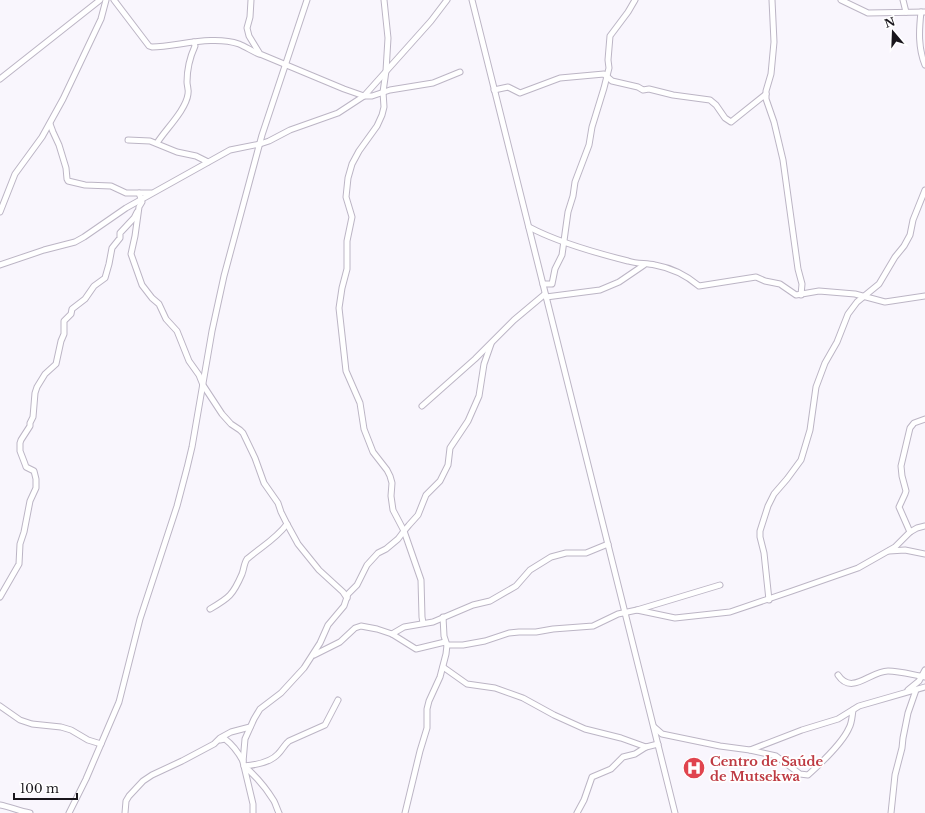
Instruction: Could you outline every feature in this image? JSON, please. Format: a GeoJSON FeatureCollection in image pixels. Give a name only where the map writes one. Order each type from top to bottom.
{"type":"FeatureCollection","features":[{"type":"Feature","properties":{"kind":"street"},"geometry":{"type":"LineString","coordinates":[[0,79],[100,0]]}},
{"type":"Feature","properties":{"kind":"street"},"geometry":{"type":"LineString","coordinates":[[0,212],[15,174],[50,124],[95,33],[101,19],[106,0]]}},
{"type":"Feature","properties":{"kind":"street"},"geometry":{"type":"LineString","coordinates":[[114,0],[149,46],[166,46],[214,41],[238,44],[364,96],[372,96],[383,92],[433,83],[460,72]]}},
{"type":"Feature","properties":{"kind":"street"},"geometry":{"type":"LineString","coordinates":[[251,0],[250,17],[247,28],[249,36],[260,54]]}},
{"type":"Feature","properties":{"kind":"street"},"geometry":{"type":"LineString","coordinates":[[69,813],[86,779],[120,702],[140,619],[177,506],[192,447],[219,297],[260,144],[307,0]]}},
{"type":"Feature","properties":{"kind":"street"},"geometry":{"type":"LineString","coordinates":[[384,0],[388,38],[383,92],[384,107],[377,126],[359,151],[352,164],[346,189],[347,204],[352,217],[347,241],[347,269],[339,308],[346,371],[360,403],[364,429],[373,452],[390,476],[392,483],[392,505],[404,532],[421,580],[422,617],[424,623]]}},
{"type":"Feature","properties":{"kind":"street"},"geometry":{"type":"LineString","coordinates":[[0,265],[44,250],[75,242],[126,208],[230,150],[269,141],[290,130],[338,113],[364,96],[431,21],[447,0]]}},
{"type":"Feature","properties":{"kind":"street"},"geometry":{"type":"LineString","coordinates":[[472,0],[675,813]]}},
{"type":"Feature","properties":{"kind":"street"},"geometry":{"type":"LineString","coordinates":[[543,284],[552,284],[562,255],[568,212],[573,196],[575,182],[589,145],[592,127],[609,68],[608,60],[610,36],[628,12],[634,0]]}},
{"type":"Feature","properties":{"kind":"street"},"geometry":{"type":"LineString","coordinates":[[772,0],[774,42],[771,74],[766,94],[782,160],[798,269],[802,284],[801,295]]}},
{"type":"Feature","properties":{"kind":"street"},"geometry":{"type":"LineString","coordinates":[[841,0],[868,13],[923,12],[919,23],[919,41],[925,65]]}},
{"type":"Feature","properties":{"kind":"street"},"geometry":{"type":"LineString","coordinates":[[903,0],[906,12]]}},
{"type":"Feature","properties":{"kind":"street"},"geometry":{"type":"LineString","coordinates":[[157,143],[176,118],[185,103],[188,93],[187,81],[190,56],[195,46],[194,42]]}},
{"type":"Feature","properties":{"kind":"street"},"geometry":{"type":"LineString","coordinates":[[494,90],[508,88],[520,92],[560,78],[604,74],[612,81],[643,90],[649,89],[673,95],[710,100],[716,105],[725,118],[731,122],[766,94]]}},
{"type":"Feature","properties":{"kind":"street"},"geometry":{"type":"LineString","coordinates":[[50,124],[60,145],[68,181],[90,185],[111,186],[126,193],[152,193]]}},
{"type":"Feature","properties":{"kind":"street"},"geometry":{"type":"LineString","coordinates":[[128,140],[150,141],[177,152],[196,156],[208,162]]}},
{"type":"Feature","properties":{"kind":"street"},"geometry":{"type":"LineString","coordinates":[[769,600],[764,553],[760,537],[760,531],[764,518],[774,494],[801,460],[810,430],[816,387],[825,363],[848,314],[863,296],[879,284],[907,241],[910,235],[913,220],[925,190]]}},
{"type":"Feature","properties":{"kind":"street"},"geometry":{"type":"LineString","coordinates":[[140,193],[142,199],[131,254],[142,285],[152,298],[159,304],[166,319],[176,331],[189,361],[199,374],[203,385],[222,414],[231,424],[243,433],[255,458],[264,483],[278,503],[298,544],[319,570],[343,592],[347,598]]}},
{"type":"Feature","properties":{"kind":"street"},"geometry":{"type":"LineString","coordinates":[[0,597],[19,564],[20,544],[30,501],[36,488],[34,471],[26,467],[20,447],[21,440],[30,426],[33,417],[34,393],[42,378],[56,364],[61,340],[64,334],[64,321],[71,314],[72,309],[85,299],[94,286],[105,278],[112,248],[120,238],[120,233],[134,218],[140,207]]}},
{"type":"Feature","properties":{"kind":"street"},"geometry":{"type":"LineString","coordinates":[[529,227],[544,234],[604,255],[637,264],[655,265],[680,272],[699,286],[756,277],[765,281],[780,284],[795,295],[819,292],[843,293],[863,296],[885,302],[925,296]]}},
{"type":"Feature","properties":{"kind":"street"},"geometry":{"type":"LineString","coordinates":[[422,406],[491,344],[514,320],[546,296],[600,290],[619,282],[644,264]]}},
{"type":"Feature","properties":{"kind":"street"},"geometry":{"type":"LineString","coordinates":[[253,813],[253,804],[244,764],[245,739],[250,727],[260,709],[281,693],[304,668],[324,637],[328,625],[344,606],[348,594],[357,585],[371,560],[398,539],[418,515],[426,495],[440,481],[448,465],[450,448],[470,418],[479,396],[484,364],[491,344]]}},
{"type":"Feature","properties":{"kind":"street"},"geometry":{"type":"LineString","coordinates":[[910,532],[899,507],[906,490],[901,466],[910,428],[914,423],[925,419]]}},
{"type":"Feature","properties":{"kind":"street"},"geometry":{"type":"LineString","coordinates":[[210,610],[226,600],[233,593],[237,587],[247,560],[276,538],[287,524]]}},
{"type":"Feature","properties":{"kind":"street"},"geometry":{"type":"LineString","coordinates":[[637,610],[675,618],[730,612],[769,600],[858,568],[888,552],[900,543],[910,532],[925,526]]}},
{"type":"Feature","properties":{"kind":"street"},"geometry":{"type":"LineString","coordinates":[[392,634],[404,627],[433,622],[473,605],[490,601],[510,590],[521,582],[525,574],[551,557],[566,553],[586,553],[608,544]]}},
{"type":"Feature","properties":{"kind":"street"},"geometry":{"type":"LineString","coordinates":[[888,552],[904,550],[925,554]]}},
{"type":"Feature","properties":{"kind":"street"},"geometry":{"type":"LineString","coordinates":[[311,657],[340,642],[358,627],[378,629],[392,634],[416,649],[446,644],[463,645],[519,632],[536,632],[553,629],[593,626],[618,614],[637,610],[720,585]]}},
{"type":"Feature","properties":{"kind":"street"},"geometry":{"type":"LineString","coordinates":[[618,614],[623,605]]}},
{"type":"Feature","properties":{"kind":"street"},"geometry":{"type":"LineString","coordinates":[[405,813],[427,728],[427,709],[429,701],[440,677],[446,654],[443,617]]}},
{"type":"Feature","properties":{"kind":"street"},"geometry":{"type":"LineString","coordinates":[[443,667],[467,684],[495,688],[523,698],[554,715],[585,729],[621,738],[646,747]]}},
{"type":"Feature","properties":{"kind":"street"},"geometry":{"type":"LineString","coordinates":[[905,692],[914,686],[923,676],[925,670]]}},
{"type":"Feature","properties":{"kind":"street"},"geometry":{"type":"LineString","coordinates":[[838,675],[843,682],[849,684],[856,683],[889,671],[923,676]]}},
{"type":"Feature","properties":{"kind":"street"},"geometry":{"type":"LineString","coordinates":[[750,750],[790,734],[838,719],[859,706],[925,687]]}},
{"type":"Feature","properties":{"kind":"street"},"geometry":{"type":"LineString","coordinates":[[891,813],[895,775],[902,748],[908,713],[916,690]]}},
{"type":"Feature","properties":{"kind":"street"},"geometry":{"type":"LineString","coordinates":[[244,764],[254,765],[274,757],[289,741],[325,725],[338,700]]}},
{"type":"Feature","properties":{"kind":"street"},"geometry":{"type":"LineString","coordinates":[[0,706],[20,720],[32,724],[61,727],[71,730],[88,740],[102,744]]}},
{"type":"Feature","properties":{"kind":"street"},"geometry":{"type":"LineString","coordinates":[[653,725],[662,734],[776,756],[800,774],[808,775],[821,763],[846,733],[850,726],[853,710]]}},
{"type":"Feature","properties":{"kind":"street"},"geometry":{"type":"LineString","coordinates":[[125,813],[126,801],[143,781],[152,775],[182,761],[231,732],[250,727]]}},
{"type":"Feature","properties":{"kind":"street"},"geometry":{"type":"LineString","coordinates":[[577,813],[584,802],[592,777],[611,769],[623,757],[635,754],[657,742],[662,734]]}},
{"type":"Feature","properties":{"kind":"street"},"geometry":{"type":"LineString","coordinates":[[217,741],[225,739],[235,747],[244,764],[263,785],[276,804],[279,813]]}},
{"type":"Feature","properties":{"kind":"street"},"geometry":{"type":"LineString","coordinates":[[0,805],[30,813]]}},
{"type":"Feature","properties":{"kind":"place","name":"Centro de Saúde de Mutsekwa"},"geometry":{"type":"Point","coordinates":[694,768]}}]}
